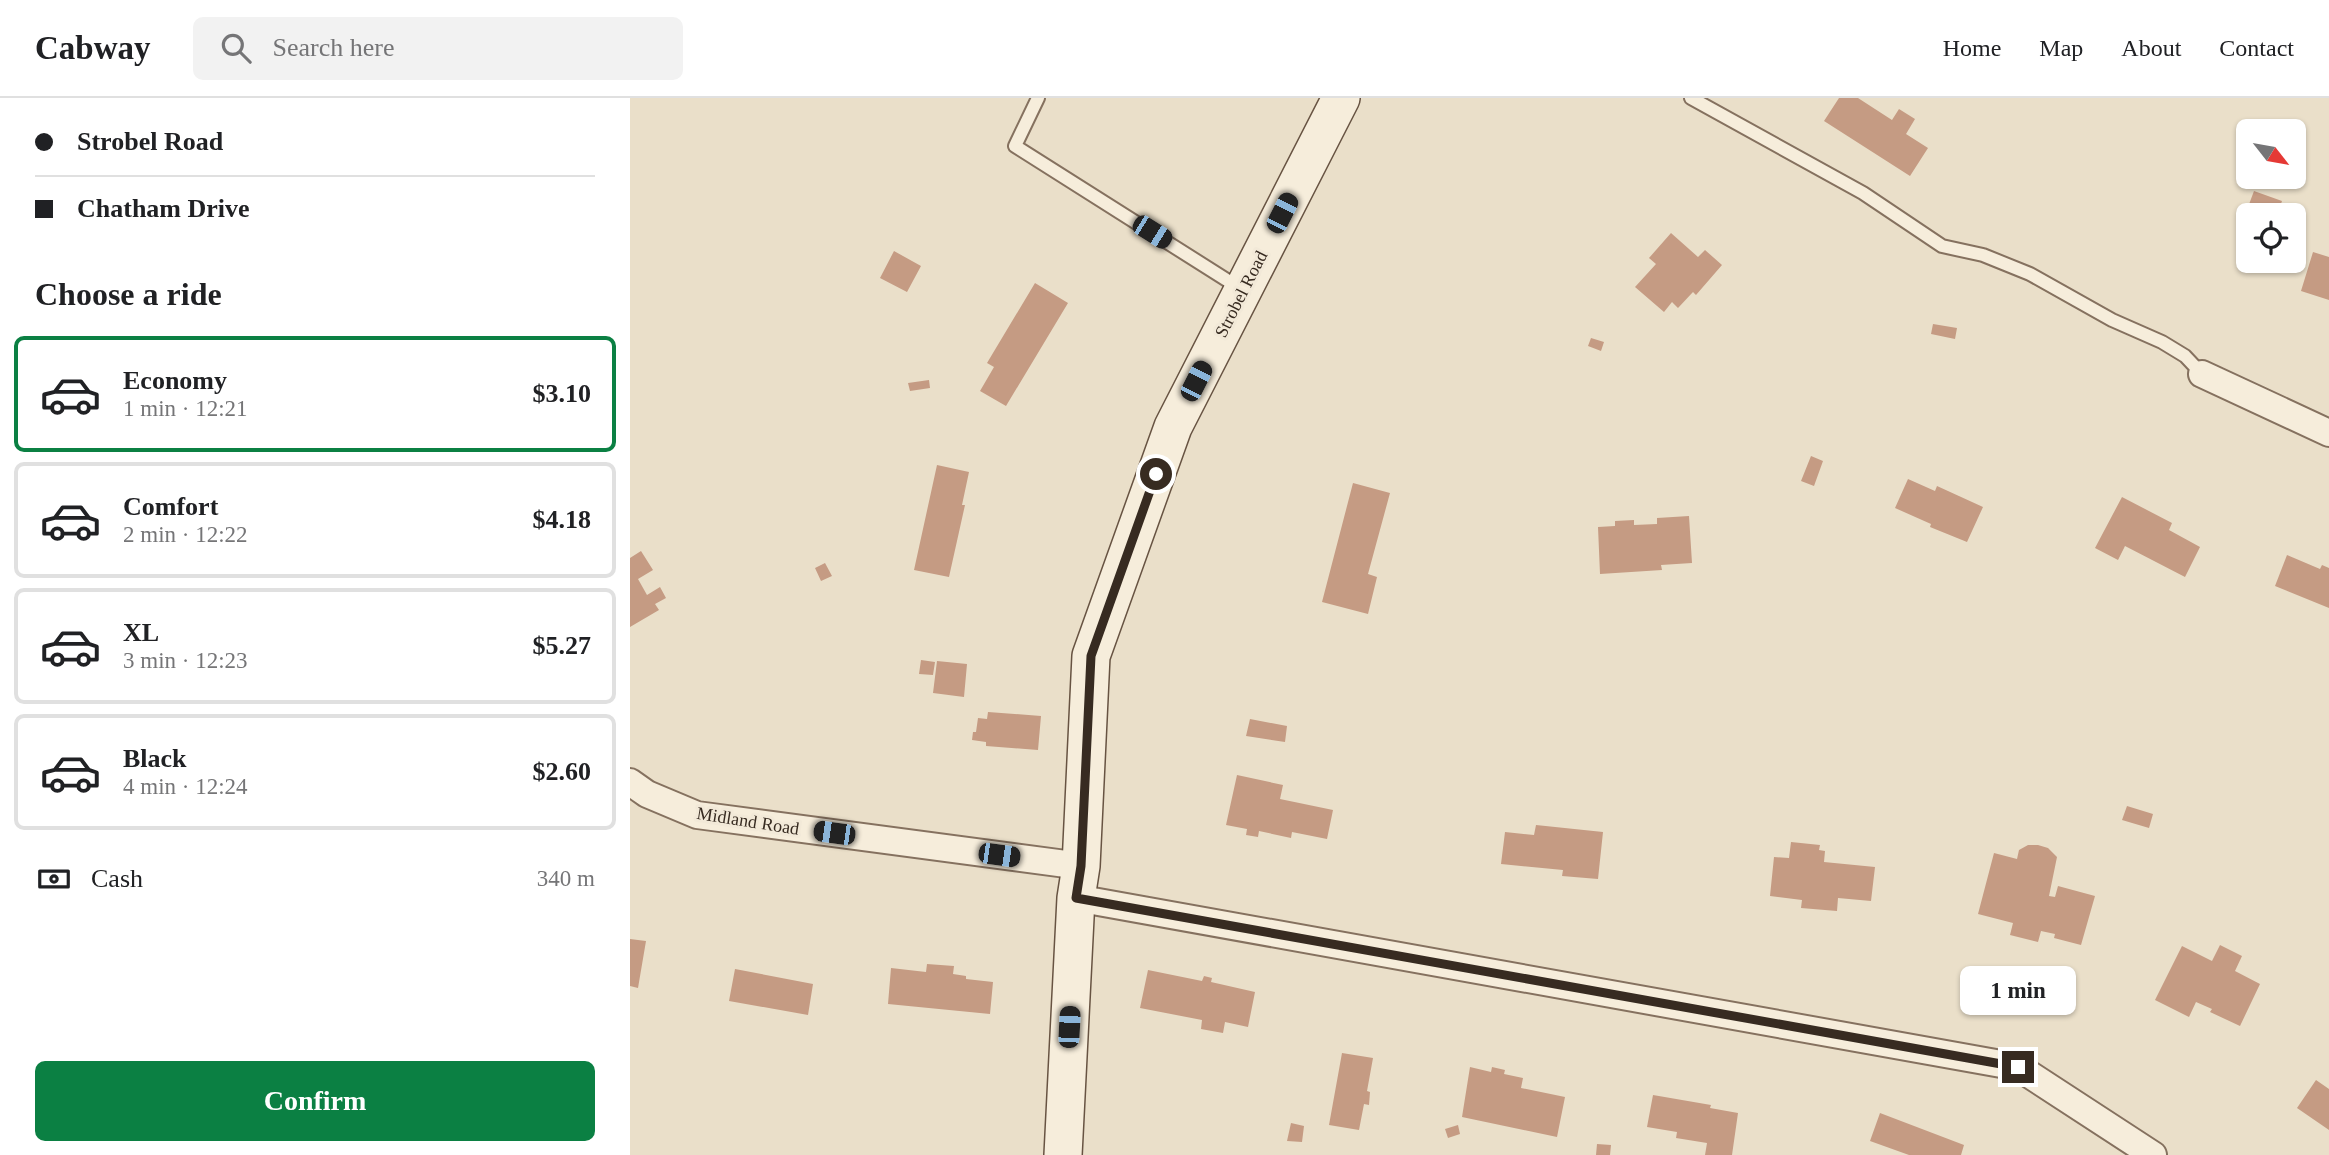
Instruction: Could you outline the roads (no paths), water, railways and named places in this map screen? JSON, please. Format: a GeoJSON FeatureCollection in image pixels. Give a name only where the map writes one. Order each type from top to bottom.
{"type":"FeatureCollection","features":[{"type":"Feature","properties":{"kind":"street","name":"Strobel Road"},"geometry":{"type":"LineString","coordinates":[[1063,1155],[1091,656],[1173,427],[1341,98]]}},
{"type":"Feature","properties":{"kind":"street"},"geometry":{"type":"LineString","coordinates":[[2202,374],[2329,433]]}},
{"type":"Feature","properties":{"kind":"street","name":"Midland Road"},"geometry":{"type":"LineString","coordinates":[[630,782],[647,794],[696,815],[1078,882],[2018,1067],[2153,1155]]}},
{"type":"Feature","properties":{"kind":"lane"},"geometry":{"type":"LineString","coordinates":[[1038,98],[1015,146],[1243,290]]}},
{"type":"Feature","properties":{"kind":"lane"},"geometry":{"type":"LineString","coordinates":[[1691,98],[1863,192],[1942,246],[1983,255],[2030,275],[2112,320],[2162,342],[2185,356],[2202,374]]}}]}
